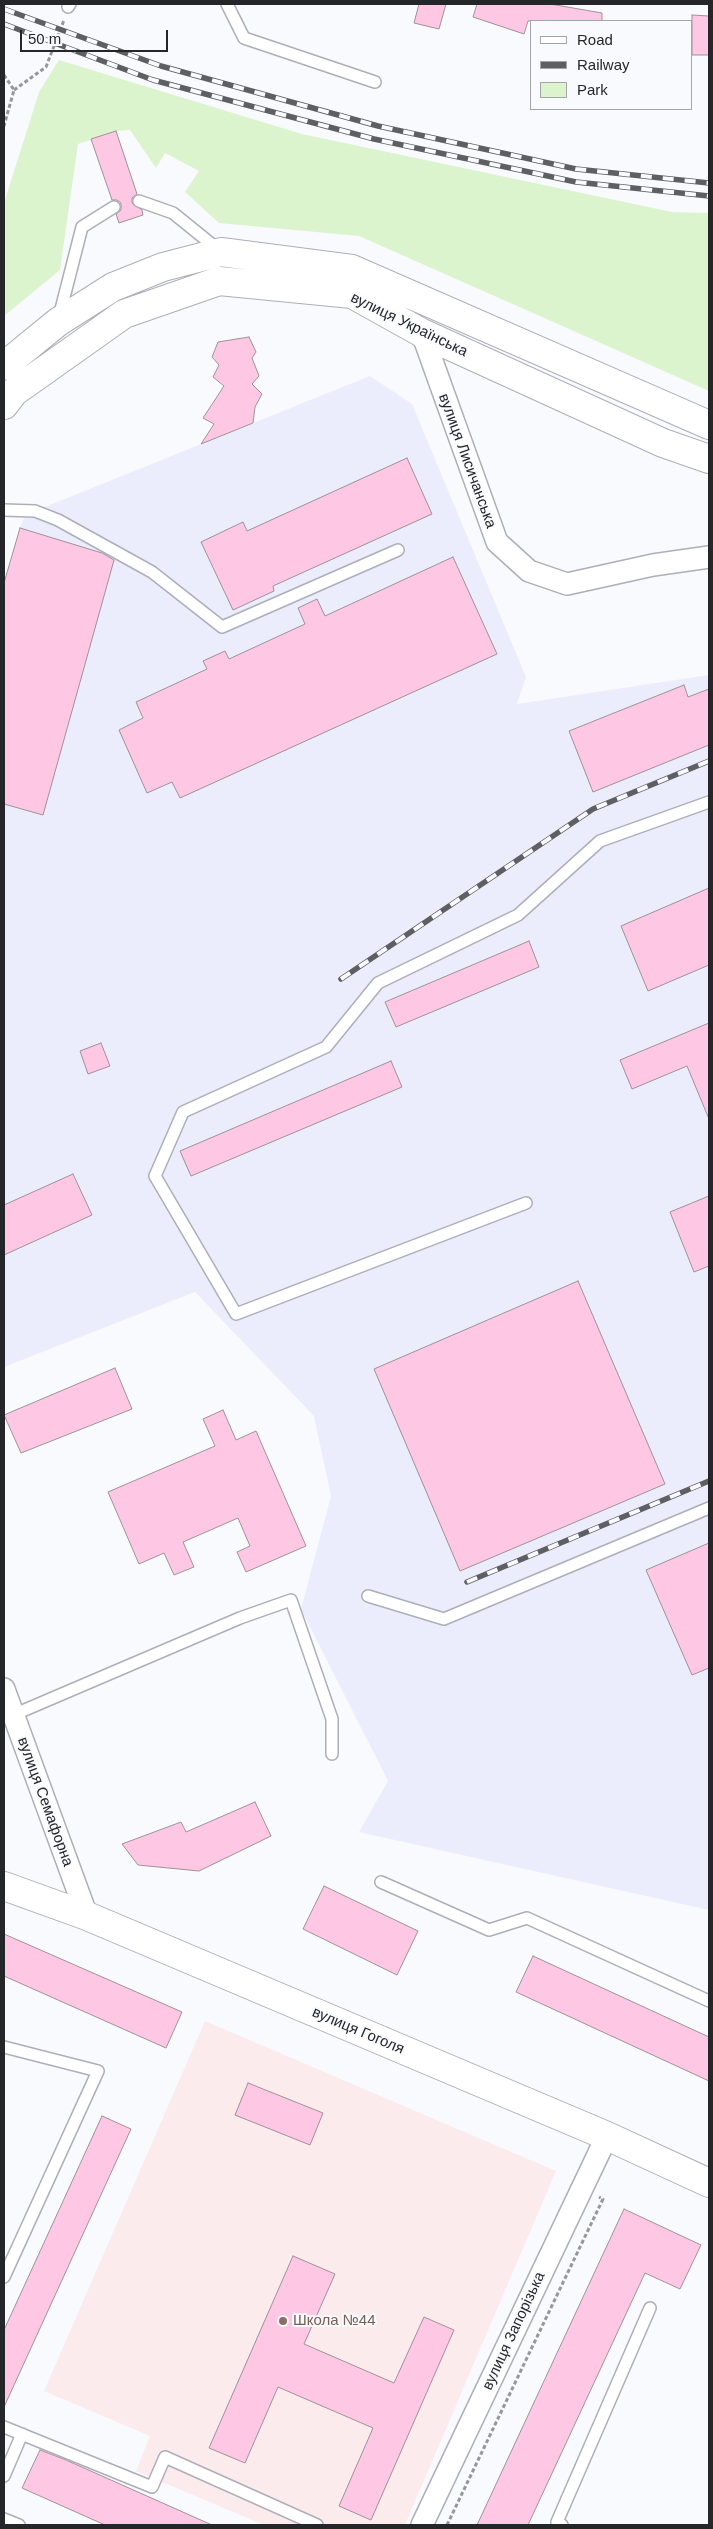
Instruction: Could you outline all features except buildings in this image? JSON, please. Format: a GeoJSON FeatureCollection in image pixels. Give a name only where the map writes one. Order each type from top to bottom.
{"type":"FeatureCollection","features":[{"type":"Feature","properties":{"kind":"main road","name":"вулиця Українська"},"geometry":{"type":"LineString","coordinates":[[4,366],[58,322],[113,287],[163,267],[222,252],[352,269],[709,425]]}},
{"type":"Feature","properties":{"kind":"main road","name":"вулиця Українська"},"geometry":{"type":"LineString","coordinates":[[4,405],[14,392],[124,314],[219,281],[352,294],[422,333],[663,443],[709,459]]}},
{"type":"Feature","properties":{"kind":"main road","name":"вулиця Гоголя"},"geometry":{"type":"LineString","coordinates":[[4,1886],[87,1916],[607,2136],[709,2183]]}},
{"type":"Feature","properties":{"kind":"street","name":"вулиця Лисичанська"},"geometry":{"type":"LineString","coordinates":[[422,333],[497,542],[529,571],[567,584],[653,565],[709,558]]}},
{"type":"Feature","properties":{"kind":"street","name":"вулиця Семафорна"},"geometry":{"type":"LineString","coordinates":[[4,1689],[8,1715],[87,1916]]}},
{"type":"Feature","properties":{"kind":"street","name":"вулиця Запорізька"},"geometry":{"type":"LineString","coordinates":[[422,2525],[607,2136]]}},
{"type":"Feature","properties":{"kind":"lane"},"geometry":{"type":"LineString","coordinates":[[227,4],[244,38],[375,82]]}},
{"type":"Feature","properties":{"kind":"lane"},"geometry":{"type":"LineString","coordinates":[[139,201],[173,213],[222,252]]}},
{"type":"Feature","properties":{"kind":"lane"},"geometry":{"type":"LineString","coordinates":[[58,322],[82,227],[114,207]]}},
{"type":"Feature","properties":{"kind":"lane"},"geometry":{"type":"LineString","coordinates":[[4,510],[35,511],[58,520],[152,572],[222,627],[398,550]]}},
{"type":"Feature","properties":{"kind":"lane"},"geometry":{"type":"LineString","coordinates":[[526,1204],[236,1314],[155,1176],[183,1112],[326,1047],[378,983],[518,915],[600,841],[709,802]]}},
{"type":"Feature","properties":{"kind":"lane"},"geometry":{"type":"LineString","coordinates":[[368,1596],[444,1619],[709,1508]]}},
{"type":"Feature","properties":{"kind":"lane"},"geometry":{"type":"LineString","coordinates":[[8,1715],[240,1618],[291,1600],[332,1719],[332,1754]]}},
{"type":"Feature","properties":{"kind":"lane"},"geometry":{"type":"LineString","coordinates":[[381,1882],[489,1930],[527,1918],[709,2000]]}},
{"type":"Feature","properties":{"kind":"lane"},"geometry":{"type":"LineString","coordinates":[[4,2047],[98,2070],[4,2277]]}},
{"type":"Feature","properties":{"kind":"lane"},"geometry":{"type":"LineString","coordinates":[[562,2525],[557,2522],[650,2308]]}},
{"type":"Feature","properties":{"kind":"lane"},"geometry":{"type":"LineString","coordinates":[[4,2427],[152,2487],[165,2457],[317,2525]]}},
{"type":"Feature","properties":{"kind":"lane"},"geometry":{"type":"LineString","coordinates":[[4,2476],[22,2434]]}},
{"type":"Feature","properties":{"kind":"lane"},"geometry":{"type":"LineString","coordinates":[[4,2519],[19,2525]]}},
{"type":"Feature","properties":{"kind":"path"},"geometry":{"type":"LineString","coordinates":[[4,126],[14,90],[46,66],[69,5]]}},
{"type":"Feature","properties":{"kind":"path"},"geometry":{"type":"LineString","coordinates":[[4,75],[14,90]]}},
{"type":"Feature","properties":{"kind":"shaded area"},"geometry":{"type":"Polygon","coordinates":[[[370,376],[412,404],[526,677],[517,704],[709,675],[709,1910],[359,1832],[388,1781],[301,1609],[331,1496],[314,1416],[195,1292],[4,1367],[4,583],[20,528],[25,515],[370,376]]]}},
{"type":"Feature","properties":{"kind":"shaded area","name":"Школа №44"},"geometry":{"type":"Polygon","coordinates":[[[205,2021],[556,2171],[405,2525],[264,2525],[136,2471],[150,2436],[44,2391],[205,2021]]]}},
{"type":"Feature","properties":{"kind":"green space"},"geometry":{"type":"Polygon","coordinates":[[[59,60],[302,134],[672,212],[709,213],[709,391],[359,236],[219,223],[185,192],[199,171],[165,153],[156,168],[130,130],[116,131],[78,144],[60,270],[4,316],[4,203],[39,92],[59,60]]]}},
{"type":"Feature","properties":{"kind":"railway"},"geometry":{"type":"LineString","coordinates":[[4,9],[161,66],[378,126],[576,169],[709,183]]}},
{"type":"Feature","properties":{"kind":"railway"},"geometry":{"type":"LineString","coordinates":[[4,24],[153,80],[374,139],[576,182],[709,196]]}},
{"type":"Feature","properties":{"kind":"railway"},"geometry":{"type":"LineString","coordinates":[[341,979],[593,809],[709,761]]}},
{"type":"Feature","properties":{"kind":"railway"},"geometry":{"type":"LineString","coordinates":[[467,1582],[709,1481]]}},
{"type":"Feature","properties":{"kind":"place","name":"Школа №44"},"geometry":{"type":"Point","coordinates":[283,2321]}}]}
